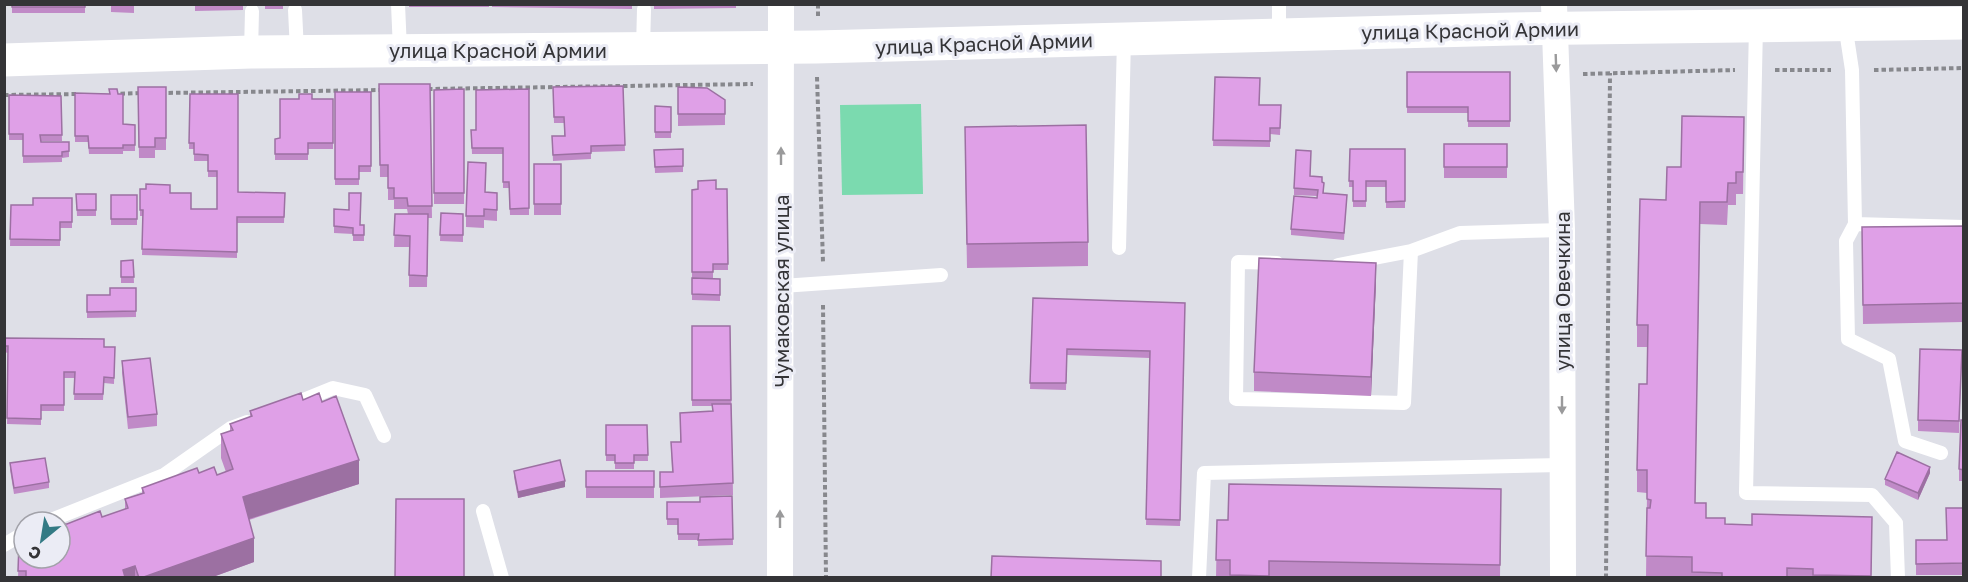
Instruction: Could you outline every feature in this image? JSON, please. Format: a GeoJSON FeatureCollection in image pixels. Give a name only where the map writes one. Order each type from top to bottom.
{"type":"FeatureCollection","features":[{"type":"Feature","properties":{"kind":"main road","name":"улица Красной Армии"},"geometry":{"type":"LineString","coordinates":[[4,60],[297,51],[781,48],[1124,39],[1279,20],[1555,16],[1756,26],[1964,22]]}},
{"type":"Feature","properties":{"kind":"street","name":"Чумаковская улица"},"geometry":{"type":"LineString","coordinates":[[780,578],[781,4]]}},
{"type":"Feature","properties":{"kind":"street","name":"улица Овечкина"},"geometry":{"type":"LineString","coordinates":[[1555,16],[1562,230],[1563,578]]}},
{"type":"Feature","properties":{"kind":"lane"},"geometry":{"type":"LineString","coordinates":[[398,4],[400,50]]}},
{"type":"Feature","properties":{"kind":"lane"},"geometry":{"type":"LineString","coordinates":[[643,50],[644,9]]}},
{"type":"Feature","properties":{"kind":"lane"},"geometry":{"type":"LineString","coordinates":[[295,10],[297,51]]}},
{"type":"Feature","properties":{"kind":"lane"},"geometry":{"type":"LineString","coordinates":[[251,52],[252,11]]}},
{"type":"Feature","properties":{"kind":"lane"},"geometry":{"type":"LineString","coordinates":[[1845,24],[1852,70],[1855,224],[1846,241],[1848,339],[1889,359],[1905,441],[1941,453]]}},
{"type":"Feature","properties":{"kind":"lane"},"geometry":{"type":"LineString","coordinates":[[1756,26],[1746,493],[1872,495],[1896,523],[1898,578]]}},
{"type":"Feature","properties":{"kind":"lane"},"geometry":{"type":"LineString","coordinates":[[1119,248],[1124,39]]}},
{"type":"Feature","properties":{"kind":"lane"},"geometry":{"type":"LineString","coordinates":[[1855,224],[1964,227]]}},
{"type":"Feature","properties":{"kind":"lane"},"geometry":{"type":"LineString","coordinates":[[1329,265],[1411,252],[1460,233],[1562,230]]}},
{"type":"Feature","properties":{"kind":"lane"},"geometry":{"type":"LineString","coordinates":[[1294,264],[1238,262],[1236,399],[1404,403],[1411,252]]}},
{"type":"Feature","properties":{"kind":"lane"},"geometry":{"type":"LineString","coordinates":[[782,286],[941,275]]}},
{"type":"Feature","properties":{"kind":"lane"},"geometry":{"type":"LineString","coordinates":[[292,404],[333,388],[365,395],[384,436]]}},
{"type":"Feature","properties":{"kind":"lane"},"geometry":{"type":"LineString","coordinates":[[72,512],[164,475],[231,428],[262,416]]}},
{"type":"Feature","properties":{"kind":"lane"},"geometry":{"type":"LineString","coordinates":[[1198,578],[1204,473],[1562,465]]}},
{"type":"Feature","properties":{"kind":"lane"},"geometry":{"type":"LineString","coordinates":[[483,512],[502,578]]}},
{"type":"Feature","properties":{"kind":"path"},"geometry":{"type":"LineString","coordinates":[[1606,578],[1610,73]]}},
{"type":"Feature","properties":{"kind":"path"},"geometry":{"type":"LineString","coordinates":[[420,89],[817,82]]}},
{"type":"Feature","properties":{"kind":"path"},"geometry":{"type":"LineString","coordinates":[[159,93],[396,89]]}},
{"type":"Feature","properties":{"kind":"path"},"geometry":{"type":"LineString","coordinates":[[111,94],[147,93]]}},
{"type":"Feature","properties":{"kind":"path"},"geometry":{"type":"LineString","coordinates":[[4,95],[88,94]]}},
{"type":"Feature","properties":{"kind":"green space"},"geometry":{"type":"Polygon","coordinates":[[[921,104],[923,194],[842,195],[840,105],[921,104]]]}},
{"type":"Feature","properties":{"kind":"building"},"geometry":{"type":"Polygon","coordinates":[[[12,4],[85,4],[85,7],[12,7],[12,4]]]}},
{"type":"Feature","properties":{"kind":"building"},"geometry":{"type":"Polygon","coordinates":[[[1407,72],[1510,72],[1510,121],[1468,121],[1468,107],[1407,107],[1407,72]]]}},
{"type":"Feature","properties":{"kind":"building"},"geometry":{"type":"Polygon","coordinates":[[[1215,77],[1260,78],[1259,105],[1281,105],[1280,128],[1270,128],[1270,141],[1213,140],[1215,77]]]}},
{"type":"Feature","properties":{"kind":"building"},"geometry":{"type":"Polygon","coordinates":[[[379,84],[430,84],[432,206],[408,206],[407,198],[394,198],[394,188],[388,188],[388,165],[380,165],[379,84]]]}},
{"type":"Feature","properties":{"kind":"building"},"geometry":{"type":"Polygon","coordinates":[[[623,86],[625,145],[591,146],[591,153],[553,155],[552,136],[565,136],[564,117],[554,117],[553,87],[623,86]]]}},
{"type":"Feature","properties":{"kind":"building"},"geometry":{"type":"Polygon","coordinates":[[[138,87],[166,87],[166,138],[155,138],[155,147],[139,147],[138,87]]]}},
{"type":"Feature","properties":{"kind":"building"},"geometry":{"type":"Polygon","coordinates":[[[678,87],[707,88],[725,100],[725,114],[678,114],[678,87]]]}},
{"type":"Feature","properties":{"kind":"building"},"geometry":{"type":"Polygon","coordinates":[[[109,89],[117,89],[118,94],[123,94],[123,124],[135,125],[135,145],[123,145],[123,148],[89,148],[88,136],[75,136],[75,93],[110,94],[109,89]]]}},
{"type":"Feature","properties":{"kind":"building"},"geometry":{"type":"Polygon","coordinates":[[[464,89],[464,193],[434,193],[434,90],[464,89]]]}},
{"type":"Feature","properties":{"kind":"building"},"geometry":{"type":"Polygon","coordinates":[[[529,89],[529,208],[510,209],[509,182],[503,182],[503,148],[472,148],[471,130],[476,130],[476,90],[529,89]]]}},
{"type":"Feature","properties":{"kind":"building"},"geometry":{"type":"Polygon","coordinates":[[[335,92],[371,92],[371,166],[359,166],[359,179],[335,179],[335,92]]]}},
{"type":"Feature","properties":{"kind":"building"},"geometry":{"type":"Polygon","coordinates":[[[190,94],[238,94],[238,192],[285,193],[284,217],[237,217],[237,252],[142,249],[143,210],[140,210],[140,189],[146,189],[146,184],[170,185],[170,193],[191,193],[191,209],[217,209],[217,171],[208,171],[208,155],[194,154],[194,143],[189,143],[190,94]]]}},
{"type":"Feature","properties":{"kind":"building"},"geometry":{"type":"Polygon","coordinates":[[[299,94],[312,94],[312,99],[333,99],[333,143],[308,143],[308,154],[275,154],[275,139],[280,138],[280,99],[299,99],[299,94]]]}},
{"type":"Feature","properties":{"kind":"building"},"geometry":{"type":"Polygon","coordinates":[[[9,95],[61,96],[62,135],[40,135],[41,142],[69,142],[69,151],[62,152],[62,156],[23,156],[23,134],[9,134],[9,95]]]}},
{"type":"Feature","properties":{"kind":"building"},"geometry":{"type":"Polygon","coordinates":[[[655,106],[671,107],[671,132],[655,132],[655,106]]]}},
{"type":"Feature","properties":{"kind":"building"},"geometry":{"type":"Polygon","coordinates":[[[1682,116],[1744,117],[1743,172],[1736,172],[1736,183],[1728,183],[1727,202],[1700,202],[1695,503],[1706,503],[1706,518],[1725,518],[1725,524],[1752,525],[1752,514],[1872,517],[1871,576],[1813,575],[1813,569],[1787,568],[1787,578],[1722,578],[1722,573],[1692,572],[1692,557],[1646,556],[1647,508],[1650,508],[1651,500],[1647,499],[1647,470],[1637,470],[1639,384],[1647,384],[1648,325],[1637,325],[1640,199],[1666,200],[1667,167],[1681,167],[1682,116]]]}},
{"type":"Feature","properties":{"kind":"building"},"geometry":{"type":"Polygon","coordinates":[[[1086,125],[1088,242],[967,244],[965,127],[1086,125]]]}},
{"type":"Feature","properties":{"kind":"building"},"geometry":{"type":"Polygon","coordinates":[[[1444,144],[1507,144],[1507,167],[1444,167],[1444,144]]]}},
{"type":"Feature","properties":{"kind":"building"},"geometry":{"type":"Polygon","coordinates":[[[683,149],[683,166],[655,167],[654,150],[683,149]]]}},
{"type":"Feature","properties":{"kind":"building"},"geometry":{"type":"Polygon","coordinates":[[[1350,149],[1405,149],[1405,201],[1386,202],[1386,181],[1366,181],[1366,201],[1353,201],[1353,181],[1349,181],[1350,149]]]}},
{"type":"Feature","properties":{"kind":"building"},"geometry":{"type":"Polygon","coordinates":[[[1296,150],[1311,151],[1310,176],[1322,177],[1323,193],[1347,195],[1344,233],[1291,229],[1294,196],[1317,198],[1318,190],[1294,188],[1296,150]]]}},
{"type":"Feature","properties":{"kind":"building"},"geometry":{"type":"Polygon","coordinates":[[[468,162],[486,163],[485,192],[497,193],[497,210],[484,209],[484,216],[466,216],[468,162]]]}},
{"type":"Feature","properties":{"kind":"building"},"geometry":{"type":"Polygon","coordinates":[[[534,164],[561,164],[561,204],[534,204],[534,164]]]}},
{"type":"Feature","properties":{"kind":"building"},"geometry":{"type":"Polygon","coordinates":[[[716,180],[716,189],[727,189],[728,264],[713,264],[713,272],[692,272],[692,190],[698,189],[698,181],[716,180]]]}},
{"type":"Feature","properties":{"kind":"building"},"geometry":{"type":"Polygon","coordinates":[[[349,193],[361,193],[360,225],[364,225],[364,235],[353,235],[353,228],[334,226],[334,209],[349,210],[349,193]]]}},
{"type":"Feature","properties":{"kind":"building"},"geometry":{"type":"Polygon","coordinates":[[[76,194],[96,194],[96,210],[77,210],[76,194]]]}},
{"type":"Feature","properties":{"kind":"building"},"geometry":{"type":"Polygon","coordinates":[[[111,195],[137,195],[137,219],[111,219],[111,195]]]}},
{"type":"Feature","properties":{"kind":"building"},"geometry":{"type":"Polygon","coordinates":[[[33,198],[72,198],[72,222],[60,222],[60,240],[10,239],[11,205],[33,205],[33,198]]]}},
{"type":"Feature","properties":{"kind":"building"},"geometry":{"type":"Polygon","coordinates":[[[441,213],[463,214],[463,235],[440,235],[441,213]]]}},
{"type":"Feature","properties":{"kind":"building"},"geometry":{"type":"Polygon","coordinates":[[[395,214],[428,214],[427,276],[409,275],[410,236],[394,235],[395,214]]]}},
{"type":"Feature","properties":{"kind":"building"},"geometry":{"type":"Polygon","coordinates":[[[1964,226],[1964,303],[1863,305],[1862,227],[1964,226]]]}},
{"type":"Feature","properties":{"kind":"building"},"geometry":{"type":"Polygon","coordinates":[[[1259,258],[1376,263],[1371,377],[1254,372],[1259,258]]]}},
{"type":"Feature","properties":{"kind":"building"},"geometry":{"type":"Polygon","coordinates":[[[133,260],[134,277],[121,277],[121,261],[133,260]]]}},
{"type":"Feature","properties":{"kind":"building"},"geometry":{"type":"Polygon","coordinates":[[[692,278],[720,279],[720,295],[692,294],[692,278]]]}},
{"type":"Feature","properties":{"kind":"building"},"geometry":{"type":"Polygon","coordinates":[[[110,288],[136,288],[136,311],[87,312],[87,295],[110,295],[110,288]]]}},
{"type":"Feature","properties":{"kind":"building"},"geometry":{"type":"Polygon","coordinates":[[[1033,298],[1185,303],[1180,520],[1146,519],[1150,351],[1067,349],[1066,383],[1030,383],[1033,298]]]}},
{"type":"Feature","properties":{"kind":"building"},"geometry":{"type":"Polygon","coordinates":[[[692,326],[730,326],[731,400],[692,400],[692,326]]]}},
{"type":"Feature","properties":{"kind":"building"},"geometry":{"type":"Polygon","coordinates":[[[4,338],[104,339],[104,347],[115,347],[114,378],[104,377],[103,394],[74,394],[75,372],[64,372],[64,405],[41,405],[41,419],[7,418],[8,346],[4,346],[4,338]]]}},
{"type":"Feature","properties":{"kind":"building"},"geometry":{"type":"Polygon","coordinates":[[[1920,349],[1962,350],[1959,421],[1918,420],[1920,349]]]}},
{"type":"Feature","properties":{"kind":"building"},"geometry":{"type":"Polygon","coordinates":[[[150,358],[157,414],[128,417],[122,361],[150,358]]]}},
{"type":"Feature","properties":{"kind":"building"},"geometry":{"type":"Polygon","coordinates":[[[301,393],[303,400],[319,393],[322,402],[336,396],[359,460],[243,497],[254,538],[141,578],[135,566],[123,570],[125,577],[123,578],[26,578],[26,571],[18,571],[72,570],[72,522],[100,511],[102,517],[128,508],[125,499],[144,493],[142,488],[197,468],[199,473],[214,467],[217,475],[233,469],[221,434],[233,430],[230,424],[252,416],[250,411],[301,393]]]}},
{"type":"Feature","properties":{"kind":"building"},"geometry":{"type":"Polygon","coordinates":[[[712,404],[731,404],[733,483],[660,487],[660,472],[673,472],[671,442],[681,442],[680,413],[713,411],[712,404]]]}},
{"type":"Feature","properties":{"kind":"building"},"geometry":{"type":"Polygon","coordinates":[[[1961,420],[1964,420],[1964,470],[1959,469],[1961,420]]]}},
{"type":"Feature","properties":{"kind":"building"},"geometry":{"type":"Polygon","coordinates":[[[606,425],[647,425],[648,455],[634,455],[634,463],[615,463],[615,455],[606,455],[606,425]]]}},
{"type":"Feature","properties":{"kind":"building"},"geometry":{"type":"Polygon","coordinates":[[[1897,452],[1930,467],[1918,493],[1885,479],[1897,452]]]}},
{"type":"Feature","properties":{"kind":"building"},"geometry":{"type":"Polygon","coordinates":[[[45,458],[49,482],[14,488],[10,463],[45,458]]]}},
{"type":"Feature","properties":{"kind":"building"},"geometry":{"type":"Polygon","coordinates":[[[560,460],[565,481],[518,492],[514,471],[560,460]]]}},
{"type":"Feature","properties":{"kind":"building"},"geometry":{"type":"Polygon","coordinates":[[[586,471],[654,471],[654,487],[586,487],[586,471]]]}},
{"type":"Feature","properties":{"kind":"building"},"geometry":{"type":"Polygon","coordinates":[[[1229,484],[1501,489],[1500,565],[1269,561],[1269,576],[1230,575],[1230,560],[1216,560],[1217,520],[1228,520],[1229,484]]]}},
{"type":"Feature","properties":{"kind":"building"},"geometry":{"type":"Polygon","coordinates":[[[732,496],[733,539],[698,540],[699,534],[678,534],[678,519],[667,519],[667,502],[700,502],[700,497],[732,496]]]}},
{"type":"Feature","properties":{"kind":"building"},"geometry":{"type":"Polygon","coordinates":[[[396,499],[464,499],[464,578],[395,578],[396,499]]]}},
{"type":"Feature","properties":{"kind":"building"},"geometry":{"type":"Polygon","coordinates":[[[1946,508],[1964,508],[1964,563],[1916,564],[1916,540],[1947,540],[1946,508]]]}},
{"type":"Feature","properties":{"kind":"building"},"geometry":{"type":"Polygon","coordinates":[[[992,556],[1161,561],[1161,578],[991,578],[992,556]]]}}]}
